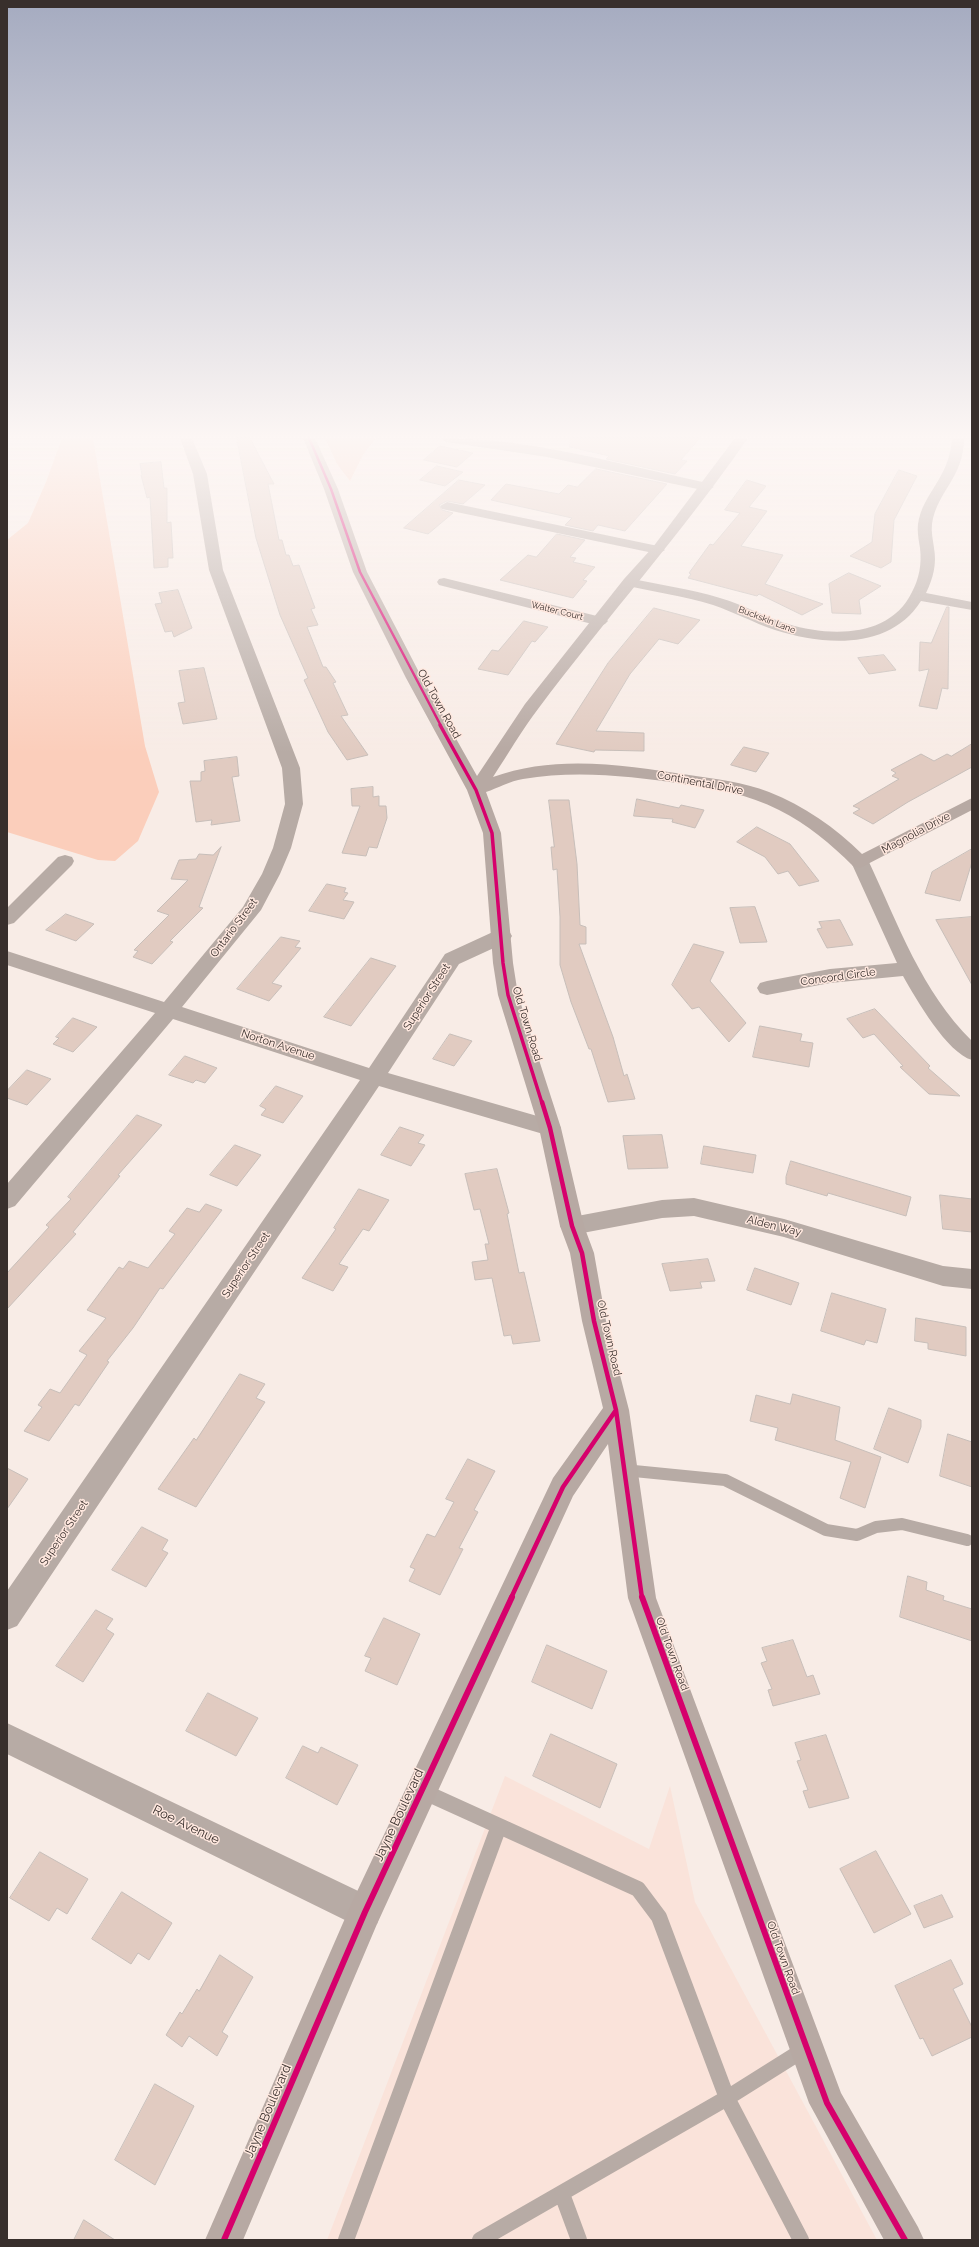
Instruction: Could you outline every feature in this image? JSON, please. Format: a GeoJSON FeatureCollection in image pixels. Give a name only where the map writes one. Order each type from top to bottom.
{"type":"FeatureCollection","features":[{"type":"Feature","properties":{"kind":"main road","name":"Old Town Road"},"geometry":{"type":"LineString","coordinates":[[350,543],[360,572],[418,685],[476,790],[492,833],[502,936],[503,964],[508,995],[550,1128],[572,1226],[582,1253],[594,1321],[616,1410],[642,1598],[827,2103],[905,2240]]}},
{"type":"Feature","properties":{"kind":"main road"},"geometry":{"type":"LineString","coordinates":[[476,790],[531,707],[600,621],[629,582],[664,543]]}},
{"type":"Feature","properties":{"kind":"main road","name":"Continental Drive"},"geometry":{"type":"LineString","coordinates":[[476,790],[521,774],[563,770],[598,770],[651,774],[728,786],[771,799],[795,811],[836,838],[860,862]]}},
{"type":"Feature","properties":{"kind":"main road","name":"Magnolia Drive"},"geometry":{"type":"LineString","coordinates":[[860,862],[972,803]]}},
{"type":"Feature","properties":{"kind":"main road","name":"Jayne Boulevard"},"geometry":{"type":"LineString","coordinates":[[224,2240],[365,1912],[563,1487],[616,1410]]}},
{"type":"Feature","properties":{"kind":"street","name":"Ontario Street"},"geometry":{"type":"LineString","coordinates":[[7,1200],[169,1010],[251,910],[271,874],[282,848],[294,804],[291,768],[216,570],[211,543]]}},
{"type":"Feature","properties":{"kind":"street"},"geometry":{"type":"LineString","coordinates":[[624,543],[658,550]]}},
{"type":"Feature","properties":{"kind":"street","name":"Buckskin Lane"},"geometry":{"type":"LineString","coordinates":[[629,582],[718,602],[787,629],[805,634],[833,636],[875,632],[900,618],[918,596],[928,558],[927,543]]}},
{"type":"Feature","properties":{"kind":"street","name":"Walter Court"},"geometry":{"type":"LineString","coordinates":[[444,582],[600,621]]}},
{"type":"Feature","properties":{"kind":"street"},"geometry":{"type":"LineString","coordinates":[[918,596],[972,606]]}},
{"type":"Feature","properties":{"kind":"street"},"geometry":{"type":"LineString","coordinates":[[7,919],[65,861]]}},
{"type":"Feature","properties":{"kind":"street","name":"Continental Drive"},"geometry":{"type":"LineString","coordinates":[[860,862],[910,968]]}},
{"type":"Feature","properties":{"kind":"street","name":"Superior Street"},"geometry":{"type":"LineString","coordinates":[[7,1616],[374,1077],[452,959],[502,936]]}},
{"type":"Feature","properties":{"kind":"street","name":"Norton Avenue"},"geometry":{"type":"LineString","coordinates":[[7,958],[374,1077],[550,1128]]}},
{"type":"Feature","properties":{"kind":"street"},"geometry":{"type":"LineString","coordinates":[[910,968],[938,1017],[972,1053]]}},
{"type":"Feature","properties":{"kind":"street","name":"Concord Circle"},"geometry":{"type":"LineString","coordinates":[[767,988],[830,976],[910,968]]}},
{"type":"Feature","properties":{"kind":"street","name":"Alden Way"},"geometry":{"type":"LineString","coordinates":[[572,1226],[662,1209],[694,1207],[784,1228],[943,1276],[972,1280]]}},
{"type":"Feature","properties":{"kind":"street","name":"Roe Avenue"},"geometry":{"type":"LineString","coordinates":[[7,1738],[365,1912]]}},
{"type":"Feature","properties":{"kind":"lane"},"geometry":{"type":"LineString","coordinates":[[624,1470],[725,1480],[826,1530],[857,1535],[876,1527],[902,1524],[967,1540]]}},
{"type":"Feature","properties":{"kind":"lane"},"geometry":{"type":"LineString","coordinates":[[421,1790],[638,1888],[658,1917],[727,2098],[801,2240]]}},
{"type":"Feature","properties":{"kind":"lane"},"geometry":{"type":"LineString","coordinates":[[346,2240],[499,1826]]}},
{"type":"Feature","properties":{"kind":"lane"},"geometry":{"type":"LineString","coordinates":[[480,2240],[727,2098],[807,2048]]}},
{"type":"Feature","properties":{"kind":"lane"},"geometry":{"type":"LineString","coordinates":[[562,2194],[579,2240]]}},
{"type":"Feature","properties":{"kind":"shaded area"},"geometry":{"type":"Polygon","coordinates":[[[7,543],[111,543],[145,746],[159,792],[138,841],[115,861],[98,860],[7,832],[7,543]]]}},
{"type":"Feature","properties":{"kind":"shaded area"},"geometry":{"type":"Polygon","coordinates":[[[505,1776],[649,1849],[670,1786],[695,1902],[877,2240],[327,2240],[505,1776]]]}},
{"type":"Feature","properties":{"kind":"building"},"geometry":{"type":"Polygon","coordinates":[[[153,543],[172,543],[173,558],[168,558],[168,567],[154,568],[153,543]]]}},
{"type":"Feature","properties":{"kind":"building"},"geometry":{"type":"Polygon","coordinates":[[[258,543],[283,543],[286,555],[289,555],[293,566],[299,565],[315,608],[311,609],[318,625],[307,627],[323,667],[326,667],[336,682],[333,683],[348,715],[341,716],[368,755],[347,760],[328,732],[304,680],[308,678],[280,615],[258,543]]]}},
{"type":"Feature","properties":{"kind":"building"},"geometry":{"type":"Polygon","coordinates":[[[549,543],[582,543],[570,557],[576,558],[573,562],[595,567],[583,580],[587,581],[573,598],[500,580],[528,555],[536,557],[549,543]]]}},
{"type":"Feature","properties":{"kind":"building"},"geometry":{"type":"Polygon","coordinates":[[[715,543],[743,543],[741,546],[783,555],[765,584],[823,604],[802,615],[759,594],[757,596],[688,578],[691,574],[689,573],[710,544],[713,545],[715,543]]]}},
{"type":"Feature","properties":{"kind":"building"},"geometry":{"type":"Polygon","coordinates":[[[871,543],[892,543],[891,562],[881,568],[850,556],[871,543]]]}},
{"type":"Feature","properties":{"kind":"building"},"geometry":{"type":"Polygon","coordinates":[[[849,573],[881,586],[859,600],[861,614],[832,613],[829,584],[849,573]]]}},
{"type":"Feature","properties":{"kind":"building"},"geometry":{"type":"Polygon","coordinates":[[[178,590],[192,628],[174,637],[172,631],[165,632],[155,604],[162,603],[159,593],[178,590]]]}},
{"type":"Feature","properties":{"kind":"building"},"geometry":{"type":"Polygon","coordinates":[[[947,607],[949,607],[948,689],[942,688],[937,709],[919,706],[929,669],[919,671],[920,642],[931,643],[947,607]]]}},
{"type":"Feature","properties":{"kind":"building"},"geometry":{"type":"Polygon","coordinates":[[[654,608],[700,620],[678,644],[659,639],[630,674],[596,731],[644,733],[644,751],[595,750],[594,752],[556,744],[608,663],[654,608]]]}},
{"type":"Feature","properties":{"kind":"building"},"geometry":{"type":"Polygon","coordinates":[[[524,621],[548,627],[535,642],[532,641],[508,675],[478,669],[492,650],[498,651],[524,621]]]}},
{"type":"Feature","properties":{"kind":"building"},"geometry":{"type":"Polygon","coordinates":[[[884,655],[896,670],[869,674],[858,658],[884,655]]]}},
{"type":"Feature","properties":{"kind":"building"},"geometry":{"type":"Polygon","coordinates":[[[204,668],[217,719],[183,724],[178,703],[185,702],[179,671],[204,668]]]}},
{"type":"Feature","properties":{"kind":"building"},"geometry":{"type":"Polygon","coordinates":[[[972,744],[972,767],[908,802],[873,824],[853,813],[860,809],[853,806],[899,779],[892,776],[896,773],[891,770],[921,754],[934,761],[947,754],[951,756],[972,744]]]}},
{"type":"Feature","properties":{"kind":"building"},"geometry":{"type":"Polygon","coordinates":[[[744,747],[769,753],[756,772],[731,765],[744,747]]]}},
{"type":"Feature","properties":{"kind":"building"},"geometry":{"type":"Polygon","coordinates":[[[237,757],[239,776],[232,777],[240,821],[211,825],[212,820],[196,822],[190,781],[201,781],[201,772],[205,771],[204,761],[237,757]]]}},
{"type":"Feature","properties":{"kind":"building"},"geometry":{"type":"Polygon","coordinates":[[[373,787],[373,797],[379,796],[379,806],[386,806],[387,818],[377,848],[369,847],[366,856],[342,853],[360,806],[352,806],[351,789],[373,787]]]}},
{"type":"Feature","properties":{"kind":"building"},"geometry":{"type":"Polygon","coordinates":[[[637,799],[679,808],[681,805],[704,810],[695,828],[672,822],[673,819],[634,816],[637,799]]]}},
{"type":"Feature","properties":{"kind":"building"},"geometry":{"type":"Polygon","coordinates":[[[549,800],[569,800],[577,864],[580,925],[586,927],[586,944],[579,944],[613,1037],[624,1076],[627,1074],[635,1099],[608,1102],[591,1049],[589,1049],[571,1002],[560,965],[560,917],[557,869],[553,870],[551,847],[554,847],[549,800]]]}},
{"type":"Feature","properties":{"kind":"building"},"geometry":{"type":"Polygon","coordinates":[[[757,827],[790,844],[819,881],[799,886],[788,871],[778,874],[765,857],[737,842],[757,827]]]}},
{"type":"Feature","properties":{"kind":"building"},"geometry":{"type":"Polygon","coordinates":[[[221,847],[199,907],[203,908],[170,941],[173,942],[152,964],[133,957],[138,951],[134,950],[169,915],[157,911],[188,880],[171,879],[179,860],[196,859],[199,854],[213,855],[221,847]]]}},
{"type":"Feature","properties":{"kind":"building"},"geometry":{"type":"Polygon","coordinates":[[[972,849],[972,862],[960,901],[925,893],[932,872],[972,849]]]}},
{"type":"Feature","properties":{"kind":"building"},"geometry":{"type":"Polygon","coordinates":[[[327,884],[346,888],[344,892],[348,893],[343,900],[354,902],[344,919],[309,911],[327,884]]]}},
{"type":"Feature","properties":{"kind":"building"},"geometry":{"type":"Polygon","coordinates":[[[755,907],[767,942],[740,943],[730,908],[755,907]]]}},
{"type":"Feature","properties":{"kind":"building"},"geometry":{"type":"Polygon","coordinates":[[[66,914],[94,924],[76,941],[46,930],[66,914]]]}},
{"type":"Feature","properties":{"kind":"building"},"geometry":{"type":"Polygon","coordinates":[[[972,917],[972,985],[936,920],[972,917]]]}},
{"type":"Feature","properties":{"kind":"building"},"geometry":{"type":"Polygon","coordinates":[[[840,920],[853,945],[827,948],[817,929],[822,928],[819,922],[840,920]]]}},
{"type":"Feature","properties":{"kind":"building"},"geometry":{"type":"Polygon","coordinates":[[[281,937],[300,941],[295,947],[301,948],[272,983],[282,986],[269,1001],[237,989],[281,937]]]}},
{"type":"Feature","properties":{"kind":"building"},"geometry":{"type":"Polygon","coordinates":[[[694,944],[724,952],[710,981],[746,1023],[729,1042],[699,1007],[692,1009],[672,985],[694,944]]]}},
{"type":"Feature","properties":{"kind":"building"},"geometry":{"type":"Polygon","coordinates":[[[371,958],[396,966],[351,1026],[324,1017],[371,958]]]}},
{"type":"Feature","properties":{"kind":"building"},"geometry":{"type":"Polygon","coordinates":[[[875,1009],[930,1066],[928,1068],[960,1096],[929,1094],[900,1067],[903,1066],[874,1034],[863,1038],[847,1019],[875,1009]]]}},
{"type":"Feature","properties":{"kind":"building"},"geometry":{"type":"Polygon","coordinates":[[[73,1018],[97,1027],[73,1052],[53,1044],[59,1038],[56,1037],[73,1018]]]}},
{"type":"Feature","properties":{"kind":"building"},"geometry":{"type":"Polygon","coordinates":[[[760,1026],[802,1034],[800,1041],[813,1043],[809,1067],[753,1057],[760,1026]]]}},
{"type":"Feature","properties":{"kind":"building"},"geometry":{"type":"Polygon","coordinates":[[[450,1034],[472,1041],[454,1066],[433,1059],[450,1034]]]}},
{"type":"Feature","properties":{"kind":"building"},"geometry":{"type":"Polygon","coordinates":[[[185,1056],[217,1068],[205,1083],[196,1080],[193,1083],[169,1075],[185,1056]]]}},
{"type":"Feature","properties":{"kind":"building"},"geometry":{"type":"Polygon","coordinates":[[[27,1070],[51,1079],[27,1105],[7,1098],[7,1091],[27,1070]]]}},
{"type":"Feature","properties":{"kind":"building"},"geometry":{"type":"Polygon","coordinates":[[[276,1086],[303,1096],[283,1123],[261,1115],[266,1109],[260,1106],[276,1086]]]}},
{"type":"Feature","properties":{"kind":"building"},"geometry":{"type":"Polygon","coordinates":[[[137,1115],[162,1125],[118,1175],[120,1176],[73,1232],[76,1234],[7,1309],[7,1273],[49,1227],[46,1225],[71,1199],[68,1197],[137,1115]]]}},
{"type":"Feature","properties":{"kind":"building"},"geometry":{"type":"Polygon","coordinates":[[[400,1127],[424,1135],[418,1143],[425,1145],[411,1166],[381,1155],[400,1127]]]}},
{"type":"Feature","properties":{"kind":"building"},"geometry":{"type":"Polygon","coordinates":[[[662,1135],[668,1168],[628,1169],[623,1136],[662,1135]]]}},
{"type":"Feature","properties":{"kind":"building"},"geometry":{"type":"Polygon","coordinates":[[[235,1145],[261,1155],[237,1186],[210,1175],[235,1145]]]}},
{"type":"Feature","properties":{"kind":"building"},"geometry":{"type":"Polygon","coordinates":[[[704,1146],[756,1155],[753,1173],[701,1164],[704,1146]]]}},
{"type":"Feature","properties":{"kind":"building"},"geometry":{"type":"Polygon","coordinates":[[[791,1161],[911,1197],[906,1216],[828,1193],[827,1196],[786,1184],[786,1177],[791,1161]]]}},
{"type":"Feature","properties":{"kind":"building"},"geometry":{"type":"Polygon","coordinates":[[[497,1169],[509,1213],[507,1214],[519,1273],[524,1272],[540,1341],[513,1344],[511,1335],[504,1336],[492,1278],[475,1280],[472,1262],[488,1260],[485,1244],[489,1244],[480,1209],[474,1210],[465,1174],[497,1169]]]}},
{"type":"Feature","properties":{"kind":"building"},"geometry":{"type":"Polygon","coordinates":[[[359,1189],[389,1200],[369,1231],[363,1229],[339,1264],[348,1267],[333,1291],[302,1278],[336,1229],[334,1228],[359,1189]]]}},
{"type":"Feature","properties":{"kind":"building"},"geometry":{"type":"Polygon","coordinates":[[[940,1195],[972,1199],[972,1232],[943,1229],[940,1195]]]}},
{"type":"Feature","properties":{"kind":"building"},"geometry":{"type":"Polygon","coordinates":[[[206,1204],[222,1210],[163,1289],[160,1288],[133,1328],[107,1361],[109,1362],[79,1406],[75,1404],[49,1441],[24,1431],[42,1407],[38,1405],[50,1389],[60,1393],[87,1355],[79,1351],[106,1318],[87,1310],[119,1267],[123,1269],[129,1261],[148,1268],[175,1234],[169,1231],[187,1208],[199,1212],[206,1204]]]}},
{"type":"Feature","properties":{"kind":"building"},"geometry":{"type":"Polygon","coordinates":[[[708,1259],[715,1281],[700,1282],[702,1288],[670,1291],[662,1264],[708,1259]]]}},
{"type":"Feature","properties":{"kind":"building"},"geometry":{"type":"Polygon","coordinates":[[[755,1268],[799,1283],[791,1305],[747,1290],[755,1268]]]}},
{"type":"Feature","properties":{"kind":"building"},"geometry":{"type":"Polygon","coordinates":[[[832,1293],[886,1309],[877,1343],[866,1340],[864,1345],[821,1331],[832,1293]]]}},
{"type":"Feature","properties":{"kind":"building"},"geometry":{"type":"Polygon","coordinates":[[[916,1318],[966,1327],[966,1356],[928,1349],[928,1343],[915,1341],[916,1318]]]}},
{"type":"Feature","properties":{"kind":"building"},"geometry":{"type":"Polygon","coordinates":[[[240,1374],[265,1384],[256,1398],[265,1402],[196,1507],[158,1489],[194,1438],[196,1440],[240,1374]]]}},
{"type":"Feature","properties":{"kind":"building"},"geometry":{"type":"Polygon","coordinates":[[[793,1394],[840,1407],[835,1440],[881,1457],[865,1508],[840,1498],[851,1462],[775,1440],[778,1428],[750,1421],[756,1395],[790,1404],[793,1394]]]}},
{"type":"Feature","properties":{"kind":"building"},"geometry":{"type":"Polygon","coordinates":[[[889,1408],[921,1420],[921,1427],[908,1463],[874,1449],[889,1408]]]}},
{"type":"Feature","properties":{"kind":"building"},"geometry":{"type":"Polygon","coordinates":[[[948,1434],[972,1442],[972,1487],[940,1476],[948,1434]]]}},
{"type":"Feature","properties":{"kind":"building"},"geometry":{"type":"Polygon","coordinates":[[[468,1459],[495,1471],[474,1510],[478,1512],[459,1548],[463,1549],[440,1595],[409,1581],[415,1569],[410,1567],[427,1534],[435,1537],[454,1502],[446,1499],[468,1459]]]}},
{"type":"Feature","properties":{"kind":"building"},"geometry":{"type":"Polygon","coordinates":[[[7,1468],[28,1479],[7,1509],[7,1468]]]}},
{"type":"Feature","properties":{"kind":"building"},"geometry":{"type":"Polygon","coordinates":[[[142,1527],[168,1540],[162,1550],[168,1553],[146,1587],[112,1570],[142,1527]]]}},
{"type":"Feature","properties":{"kind":"building"},"geometry":{"type":"Polygon","coordinates":[[[908,1576],[927,1582],[926,1590],[944,1596],[943,1600],[972,1609],[972,1641],[900,1617],[908,1576]]]}},
{"type":"Feature","properties":{"kind":"building"},"geometry":{"type":"Polygon","coordinates":[[[96,1610],[113,1619],[106,1629],[114,1634],[83,1682],[56,1666],[96,1610]]]}},
{"type":"Feature","properties":{"kind":"building"},"geometry":{"type":"Polygon","coordinates":[[[384,1618],[420,1634],[397,1685],[365,1671],[371,1658],[365,1656],[384,1618]]]}},
{"type":"Feature","properties":{"kind":"building"},"geometry":{"type":"Polygon","coordinates":[[[793,1640],[807,1677],[813,1675],[820,1694],[773,1706],[768,1690],[772,1689],[761,1663],[767,1661],[762,1648],[793,1640]]]}},
{"type":"Feature","properties":{"kind":"building"},"geometry":{"type":"Polygon","coordinates":[[[547,1645],[607,1671],[592,1709],[532,1682],[547,1645]]]}},
{"type":"Feature","properties":{"kind":"building"},"geometry":{"type":"Polygon","coordinates":[[[208,1693],[258,1718],[236,1756],[186,1731],[208,1693]]]}},
{"type":"Feature","properties":{"kind":"building"},"geometry":{"type":"Polygon","coordinates":[[[551,1734],[617,1764],[600,1808],[533,1776],[551,1734]]]}},
{"type":"Feature","properties":{"kind":"building"},"geometry":{"type":"Polygon","coordinates":[[[826,1735],[849,1798],[809,1808],[803,1791],[808,1790],[797,1761],[801,1760],[795,1743],[826,1735]]]}},
{"type":"Feature","properties":{"kind":"building"},"geometry":{"type":"Polygon","coordinates":[[[303,1746],[318,1753],[321,1747],[358,1765],[337,1805],[286,1778],[303,1746]]]}},
{"type":"Feature","properties":{"kind":"building"},"geometry":{"type":"Polygon","coordinates":[[[876,1851],[911,1914],[874,1933],[840,1869],[876,1851]]]}},
{"type":"Feature","properties":{"kind":"building"},"geometry":{"type":"Polygon","coordinates":[[[40,1852],[88,1879],[67,1914],[57,1908],[49,1921],[10,1898],[40,1852]]]}},
{"type":"Feature","properties":{"kind":"building"},"geometry":{"type":"Polygon","coordinates":[[[122,1892],[172,1923],[149,1960],[138,1953],[131,1964],[92,1939],[122,1892]]]}},
{"type":"Feature","properties":{"kind":"building"},"geometry":{"type":"Polygon","coordinates":[[[942,1895],[953,1917],[924,1928],[914,1906],[942,1895]]]}},
{"type":"Feature","properties":{"kind":"building"},"geometry":{"type":"Polygon","coordinates":[[[220,1955],[253,1977],[222,2032],[228,2036],[217,2056],[189,2036],[182,2047],[166,2035],[180,2012],[182,2014],[197,1989],[199,1991],[220,1955]]]}},
{"type":"Feature","properties":{"kind":"building"},"geometry":{"type":"Polygon","coordinates":[[[951,1960],[963,1984],[953,1989],[972,2027],[972,2037],[932,2056],[923,2038],[920,2039],[895,1986],[951,1960]]]}},
{"type":"Feature","properties":{"kind":"building"},"geometry":{"type":"Polygon","coordinates":[[[155,2084],[194,2106],[155,2185],[115,2160],[155,2084]]]}},
{"type":"Feature","properties":{"kind":"building"},"geometry":{"type":"Polygon","coordinates":[[[84,2220],[115,2240],[74,2240],[84,2220]]]}},
{"type":"Feature","properties":{"kind":"cycle path"},"geometry":{"type":"LineString","coordinates":[[350,543],[360,572],[414,678],[476,790],[492,833],[502,936],[503,963],[508,995],[550,1128],[572,1226],[582,1253],[594,1321],[616,1410],[642,1598],[827,2103],[905,2240]]}},
{"type":"Feature","properties":{"kind":"cycle path"},"geometry":{"type":"LineString","coordinates":[[224,2240],[365,1912],[563,1487],[616,1410]]}}]}
